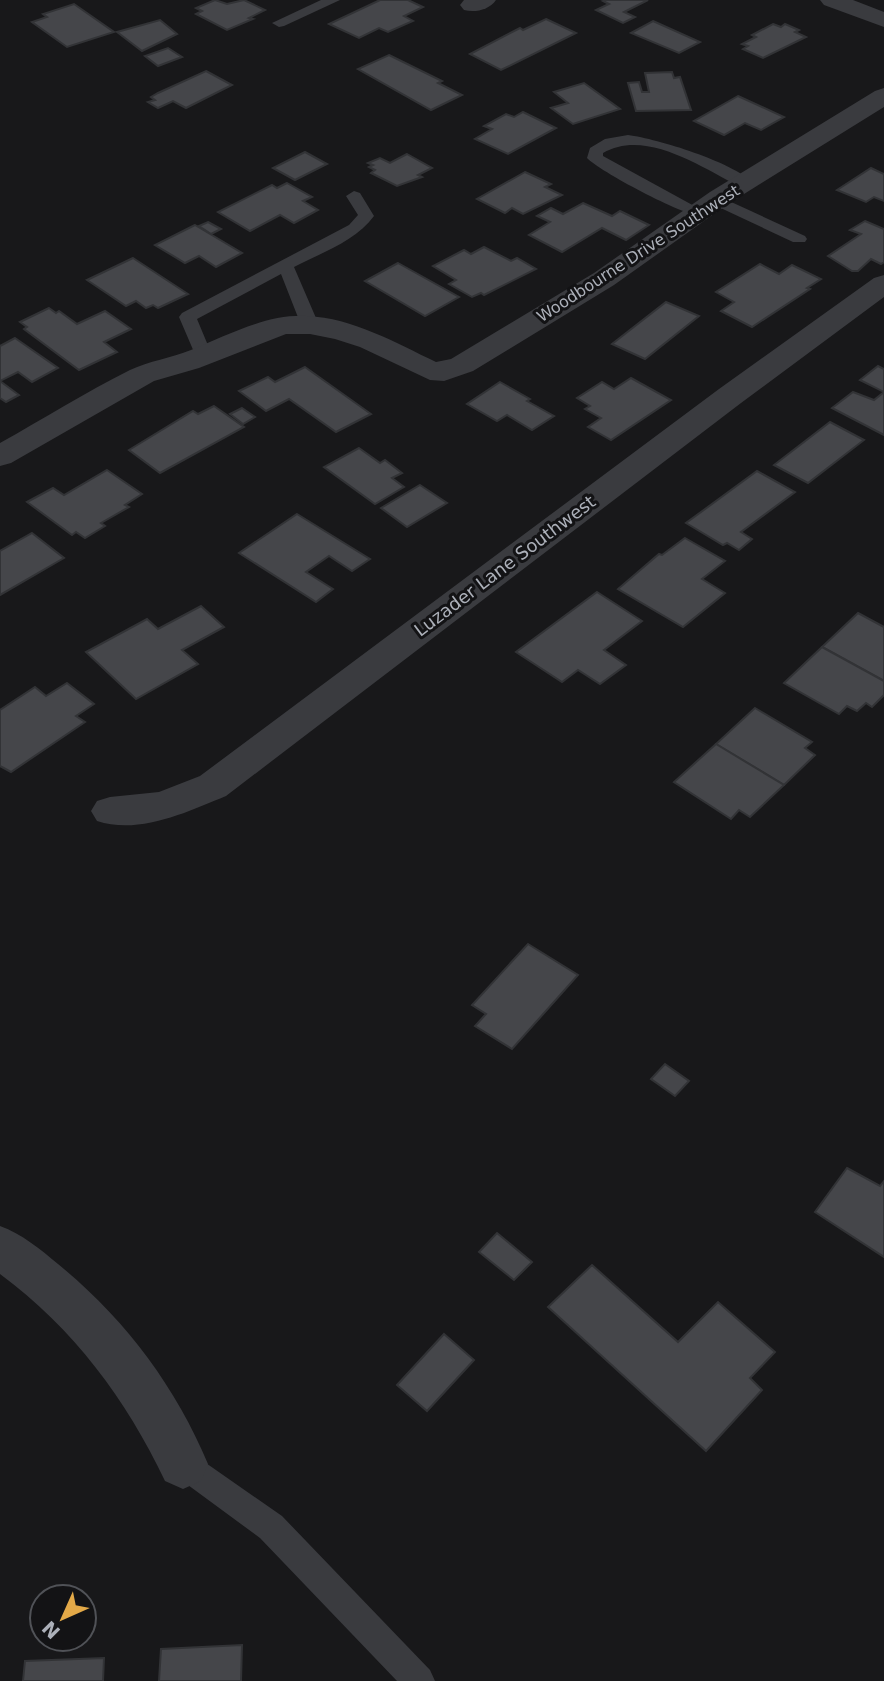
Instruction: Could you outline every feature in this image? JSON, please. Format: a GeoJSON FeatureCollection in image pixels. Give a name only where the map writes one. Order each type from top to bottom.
{"type":"FeatureCollection","features":[{"type":"Feature","properties":{"kind":"street"},"geometry":{"type":"LineString","coordinates":[[832,0],[884,20]]}},
{"type":"Feature","properties":{"kind":"street","name":"Woodbourne Drive Southwest"},"geometry":{"type":"LineString","coordinates":[[0,456],[143,376],[262,331],[286,325],[310,325],[370,341],[430,371],[444,372],[462,365],[604,279],[708,206],[884,96]]}},
{"type":"Feature","properties":{"kind":"street","name":"Luzader Lane Southwest"},"geometry":{"type":"LineString","coordinates":[[110,811],[162,806],[213,786],[730,396],[884,284]]}},
{"type":"Feature","properties":{"kind":"street"},"geometry":{"type":"LineString","coordinates":[[0,1247],[43,1277],[104,1338],[140,1383],[163,1420],[183,1464]]}},
{"type":"Feature","properties":{"kind":"lane"},"geometry":{"type":"LineString","coordinates":[[279,23],[333,0]]}},
{"type":"Feature","properties":{"kind":"lane"},"geometry":{"type":"LineString","coordinates":[[745,183],[694,158],[645,141],[614,141],[595,151],[595,158],[610,167],[799,239]]}},
{"type":"Feature","properties":{"kind":"lane"},"geometry":{"type":"LineString","coordinates":[[203,355],[188,317],[355,228],[366,216],[354,196]]}},
{"type":"Feature","properties":{"kind":"lane"},"geometry":{"type":"LineString","coordinates":[[285,265],[310,325]]}},
{"type":"Feature","properties":{"kind":"lane"},"geometry":{"type":"LineString","coordinates":[[183,1464],[271,1527],[419,1681]]}},
{"type":"Feature","properties":{"kind":"building"},"geometry":{"type":"Polygon","coordinates":[[[215,0],[227,4],[244,0],[265,10],[249,18],[253,19],[227,30],[196,14],[202,11],[196,8],[215,0]]]}},
{"type":"Feature","properties":{"kind":"building"},"geometry":{"type":"Polygon","coordinates":[[[380,0],[408,0],[423,7],[404,16],[413,21],[388,32],[379,28],[359,38],[329,24],[380,0]]]}},
{"type":"Feature","properties":{"kind":"building"},"geometry":{"type":"Polygon","coordinates":[[[648,0],[624,12],[635,17],[623,23],[596,10],[609,4],[603,1],[648,0]]]}},
{"type":"Feature","properties":{"kind":"building"},"geometry":{"type":"Polygon","coordinates":[[[74,4],[114,32],[67,47],[32,22],[47,17],[43,14],[74,4]]]}},
{"type":"Feature","properties":{"kind":"building"},"geometry":{"type":"Polygon","coordinates":[[[546,19],[576,33],[501,70],[470,54],[520,28],[523,30],[546,19]]]}},
{"type":"Feature","properties":{"kind":"building"},"geometry":{"type":"Polygon","coordinates":[[[160,20],[177,34],[142,51],[117,32],[160,20]]]}},
{"type":"Feature","properties":{"kind":"building"},"geometry":{"type":"Polygon","coordinates":[[[653,21],[700,42],[679,53],[631,33],[653,21]]]}},
{"type":"Feature","properties":{"kind":"building"},"geometry":{"type":"Polygon","coordinates":[[[773,24],[781,27],[785,24],[799,30],[795,32],[806,37],[763,58],[743,49],[748,46],[742,44],[756,37],[752,35],[773,24]]]}},
{"type":"Feature","properties":{"kind":"building"},"geometry":{"type":"Polygon","coordinates":[[[168,48],[182,57],[158,66],[145,56],[168,48]]]}},
{"type":"Feature","properties":{"kind":"building"},"geometry":{"type":"Polygon","coordinates":[[[389,55],[442,81],[438,83],[462,95],[431,110],[358,69],[389,55]]]}},
{"type":"Feature","properties":{"kind":"building"},"geometry":{"type":"Polygon","coordinates":[[[206,71],[232,85],[186,108],[173,101],[158,108],[148,102],[155,100],[151,97],[158,93],[206,71]]]}},
{"type":"Feature","properties":{"kind":"building"},"geometry":{"type":"Polygon","coordinates":[[[672,72],[674,78],[680,77],[691,110],[636,111],[628,83],[639,82],[642,92],[649,92],[645,73],[672,72]]]}},
{"type":"Feature","properties":{"kind":"building"},"geometry":{"type":"Polygon","coordinates":[[[584,83],[620,109],[573,124],[551,108],[568,103],[554,92],[584,83]]]}},
{"type":"Feature","properties":{"kind":"building"},"geometry":{"type":"Polygon","coordinates":[[[738,96],[784,117],[761,130],[745,123],[724,135],[694,121],[738,96]]]}},
{"type":"Feature","properties":{"kind":"building"},"geometry":{"type":"Polygon","coordinates":[[[523,112],[556,128],[508,154],[475,139],[492,129],[484,126],[506,114],[514,117],[523,112]]]}},
{"type":"Feature","properties":{"kind":"building"},"geometry":{"type":"Polygon","coordinates":[[[305,152],[327,164],[295,180],[273,168],[305,152]]]}},
{"type":"Feature","properties":{"kind":"building"},"geometry":{"type":"Polygon","coordinates":[[[407,154],[432,168],[418,175],[422,177],[397,186],[371,173],[375,170],[369,167],[373,165],[368,163],[380,158],[390,163],[407,154]]]}},
{"type":"Feature","properties":{"kind":"building"},"geometry":{"type":"Polygon","coordinates":[[[871,168],[884,174],[884,201],[874,197],[866,202],[837,190],[871,168]]]}},
{"type":"Feature","properties":{"kind":"building"},"geometry":{"type":"Polygon","coordinates":[[[525,172],[551,184],[545,187],[562,195],[523,214],[512,208],[505,213],[477,199],[525,172]]]}},
{"type":"Feature","properties":{"kind":"building"},"geometry":{"type":"Polygon","coordinates":[[[287,183],[312,197],[303,201],[318,210],[294,223],[280,215],[250,231],[218,212],[272,185],[277,188],[287,183]]]}},
{"type":"Feature","properties":{"kind":"building"},"geometry":{"type":"Polygon","coordinates":[[[583,203],[612,216],[620,211],[649,225],[626,240],[602,228],[562,252],[529,235],[550,222],[537,216],[551,208],[563,214],[583,203]]]}},
{"type":"Feature","properties":{"kind":"building"},"geometry":{"type":"Polygon","coordinates":[[[865,221],[884,229],[884,262],[881,264],[871,259],[858,271],[852,271],[828,256],[861,234],[850,230],[865,221]]]}},
{"type":"Feature","properties":{"kind":"building"},"geometry":{"type":"Polygon","coordinates":[[[208,222],[221,229],[211,234],[199,226],[208,222]]]}},
{"type":"Feature","properties":{"kind":"building"},"geometry":{"type":"Polygon","coordinates":[[[195,225],[242,253],[216,267],[199,256],[185,263],[155,245],[195,225]]]}},
{"type":"Feature","properties":{"kind":"building"},"geometry":{"type":"Polygon","coordinates":[[[484,247],[511,261],[517,258],[536,269],[484,295],[481,293],[472,297],[449,284],[456,280],[433,266],[464,250],[471,254],[484,247]]]}},
{"type":"Feature","properties":{"kind":"building"},"geometry":{"type":"Polygon","coordinates":[[[133,258],[188,294],[158,308],[153,305],[146,308],[136,301],[126,306],[87,280],[133,258]]]}},
{"type":"Feature","properties":{"kind":"building"},"geometry":{"type":"Polygon","coordinates":[[[398,263],[459,297],[425,316],[365,281],[398,263]]]}},
{"type":"Feature","properties":{"kind":"building"},"geometry":{"type":"Polygon","coordinates":[[[760,264],[779,274],[792,265],[821,279],[752,327],[721,311],[734,302],[716,292],[760,264]]]}},
{"type":"Feature","properties":{"kind":"building"},"geometry":{"type":"Polygon","coordinates":[[[666,302],[699,316],[645,359],[612,344],[666,302]]]}},
{"type":"Feature","properties":{"kind":"building"},"geometry":{"type":"Polygon","coordinates":[[[49,308],[56,313],[59,311],[77,324],[105,311],[131,329],[104,342],[117,352],[79,370],[24,329],[27,327],[20,322],[49,308]]]}},
{"type":"Feature","properties":{"kind":"building"},"geometry":{"type":"Polygon","coordinates":[[[15,338],[58,368],[32,382],[18,372],[0,381],[0,346],[15,338]]]}},
{"type":"Feature","properties":{"kind":"building"},"geometry":{"type":"Polygon","coordinates":[[[878,366],[884,369],[884,392],[860,380],[878,366]]]}},
{"type":"Feature","properties":{"kind":"building"},"geometry":{"type":"Polygon","coordinates":[[[305,367],[371,414],[336,432],[289,399],[266,411],[239,391],[268,377],[275,382],[305,367]]]}},
{"type":"Feature","properties":{"kind":"building"},"geometry":{"type":"Polygon","coordinates":[[[631,378],[671,400],[611,440],[588,427],[601,418],[585,409],[590,406],[577,398],[602,382],[614,389],[631,378]]]}},
{"type":"Feature","properties":{"kind":"building"},"geometry":{"type":"Polygon","coordinates":[[[0,381],[19,395],[6,402],[0,398],[0,381]]]}},
{"type":"Feature","properties":{"kind":"building"},"geometry":{"type":"Polygon","coordinates":[[[500,382],[554,416],[532,430],[507,415],[497,421],[467,404],[500,382]]]}},
{"type":"Feature","properties":{"kind":"building"},"geometry":{"type":"Polygon","coordinates":[[[853,392],[874,400],[884,392],[884,435],[832,408],[853,392]]]}},
{"type":"Feature","properties":{"kind":"building"},"geometry":{"type":"Polygon","coordinates":[[[214,406],[244,427],[160,473],[129,450],[193,411],[198,414],[214,406]]]}},
{"type":"Feature","properties":{"kind":"building"},"geometry":{"type":"Polygon","coordinates":[[[242,408],[255,417],[243,424],[230,414],[242,408]]]}},
{"type":"Feature","properties":{"kind":"building"},"geometry":{"type":"Polygon","coordinates":[[[830,422],[864,440],[808,483],[774,465],[830,422]]]}},
{"type":"Feature","properties":{"kind":"building"},"geometry":{"type":"Polygon","coordinates":[[[359,448],[380,463],[385,460],[402,473],[392,478],[404,487],[375,504],[324,467],[359,448]]]}},
{"type":"Feature","properties":{"kind":"building"},"geometry":{"type":"Polygon","coordinates":[[[107,470],[142,494],[125,505],[129,507],[101,523],[105,526],[85,538],[76,532],[72,535],[27,502],[53,488],[64,495],[107,470]]]}},
{"type":"Feature","properties":{"kind":"building"},"geometry":{"type":"Polygon","coordinates":[[[757,471],[795,492],[741,532],[752,539],[739,550],[727,543],[723,545],[686,523],[757,471]]]}},
{"type":"Feature","properties":{"kind":"building"},"geometry":{"type":"Polygon","coordinates":[[[420,485],[447,503],[407,527],[381,508],[420,485]]]}},
{"type":"Feature","properties":{"kind":"building"},"geometry":{"type":"Polygon","coordinates":[[[297,514],[370,559],[352,571],[329,556],[306,572],[333,589],[316,602],[239,553],[297,514]]]}},
{"type":"Feature","properties":{"kind":"building"},"geometry":{"type":"Polygon","coordinates":[[[32,533],[64,558],[0,595],[0,551],[32,533]]]}},
{"type":"Feature","properties":{"kind":"building"},"geometry":{"type":"Polygon","coordinates":[[[685,538],[725,561],[702,579],[725,593],[683,627],[618,589],[659,554],[662,555],[685,538]]]}},
{"type":"Feature","properties":{"kind":"building"},"geometry":{"type":"Polygon","coordinates":[[[597,592],[642,621],[604,650],[626,665],[600,684],[578,670],[562,682],[516,652],[597,592]]]}},
{"type":"Feature","properties":{"kind":"building"},"geometry":{"type":"Polygon","coordinates":[[[201,606],[224,627],[182,650],[198,664],[136,699],[86,652],[147,619],[158,629],[201,606]]]}},
{"type":"Feature","properties":{"kind":"building"},"geometry":{"type":"Polygon","coordinates":[[[858,613],[884,627],[884,681],[822,647],[858,613]]]}},
{"type":"Feature","properties":{"kind":"building"},"geometry":{"type":"Polygon","coordinates":[[[822,647],[884,681],[884,695],[872,707],[866,703],[857,711],[847,706],[839,714],[784,683],[822,647]]]}},
{"type":"Feature","properties":{"kind":"building"},"geometry":{"type":"Polygon","coordinates":[[[67,683],[94,704],[76,716],[85,722],[11,772],[0,766],[0,710],[35,687],[46,696],[67,683]]]}},
{"type":"Feature","properties":{"kind":"building"},"geometry":{"type":"Polygon","coordinates":[[[755,708],[812,742],[805,748],[815,755],[784,785],[716,744],[755,708]]]}},
{"type":"Feature","properties":{"kind":"building"},"geometry":{"type":"Polygon","coordinates":[[[716,744],[784,785],[750,817],[739,810],[731,819],[674,782],[716,744]]]}},
{"type":"Feature","properties":{"kind":"building"},"geometry":{"type":"Polygon","coordinates":[[[528,944],[578,975],[512,1049],[475,1026],[486,1014],[472,1005],[528,944]]]}},
{"type":"Feature","properties":{"kind":"building"},"geometry":{"type":"Polygon","coordinates":[[[665,1064],[689,1081],[675,1096],[651,1079],[665,1064]]]}},
{"type":"Feature","properties":{"kind":"building"},"geometry":{"type":"Polygon","coordinates":[[[847,1168],[880,1186],[884,1181],[884,1257],[815,1212],[847,1168]]]}},
{"type":"Feature","properties":{"kind":"building"},"geometry":{"type":"Polygon","coordinates":[[[497,1233],[532,1262],[514,1280],[479,1252],[497,1233]]]}},
{"type":"Feature","properties":{"kind":"building"},"geometry":{"type":"Polygon","coordinates":[[[592,1265],[678,1342],[718,1302],[775,1352],[750,1378],[762,1390],[706,1451],[548,1307],[592,1265]]]}},
{"type":"Feature","properties":{"kind":"building"},"geometry":{"type":"Polygon","coordinates":[[[444,1334],[474,1360],[427,1411],[397,1385],[444,1334]]]}},
{"type":"Feature","properties":{"kind":"building"},"geometry":{"type":"Polygon","coordinates":[[[242,1645],[241,1681],[159,1681],[161,1649],[242,1645]]]}},
{"type":"Feature","properties":{"kind":"building"},"geometry":{"type":"Polygon","coordinates":[[[104,1658],[103,1681],[23,1681],[25,1661],[104,1658]]]}}]}
